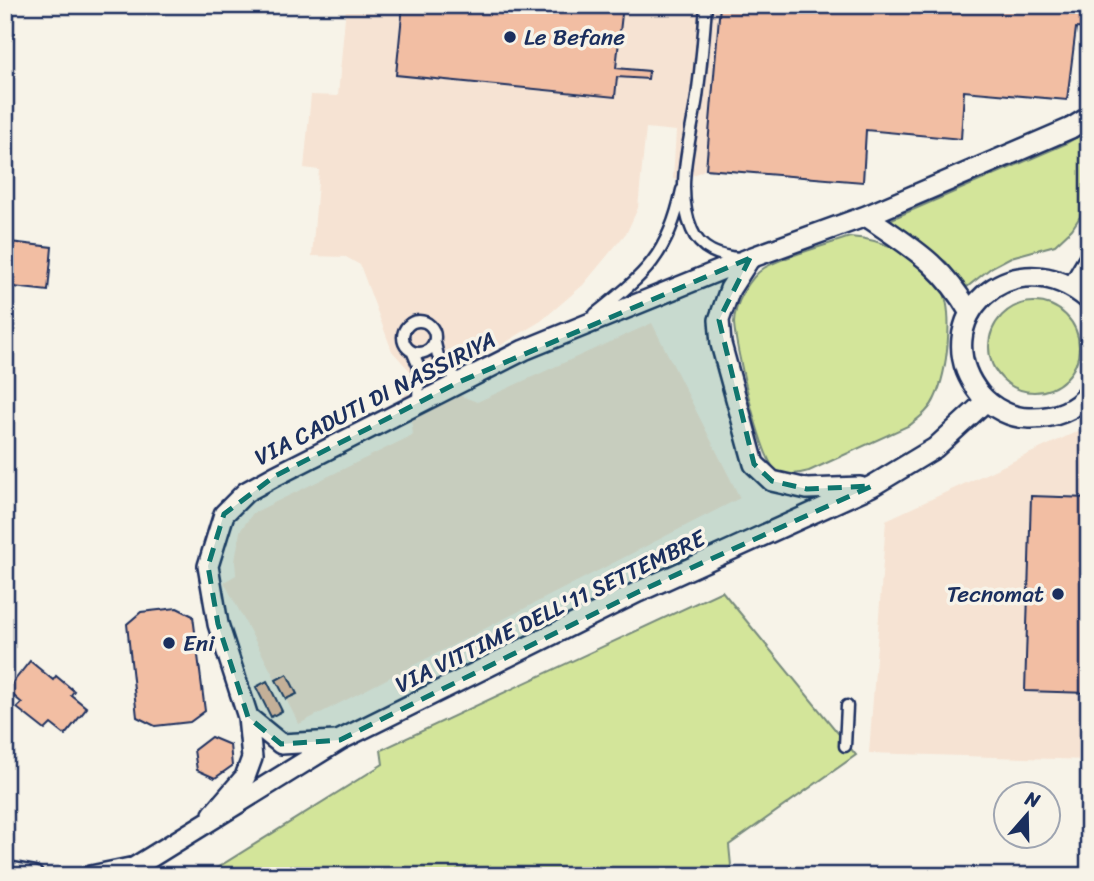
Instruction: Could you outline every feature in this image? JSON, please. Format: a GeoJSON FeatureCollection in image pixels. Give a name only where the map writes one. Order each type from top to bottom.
{"type":"FeatureCollection","features":[{"type":"Feature","properties":{"kind":"street","name":"VIA CADUTI DI NASSIRIYA"},"geometry":{"type":"LineString","coordinates":[[200,829],[245,777],[252,758],[248,717],[218,624],[208,566],[223,514],[246,492],[459,382],[582,325],[750,258],[866,216],[1071,128],[1089,117]]}},
{"type":"Feature","properties":{"kind":"street"},"geometry":{"type":"LineString","coordinates":[[866,216],[928,257],[954,286],[970,313]]}},
{"type":"Feature","properties":{"kind":"street"},"geometry":{"type":"LineString","coordinates":[[750,258],[730,289],[719,320],[721,344],[754,464],[772,481],[807,489],[872,486]]}},
{"type":"Feature","properties":{"kind":"street"},"geometry":{"type":"LineString","coordinates":[[1073,286],[1089,259]]}},
{"type":"Feature","properties":{"kind":"street"},"geometry":{"type":"LineString","coordinates":[[1089,300],[1073,286],[1051,276],[1027,275],[1004,281],[984,294],[970,313],[962,336],[963,360],[971,382],[986,401],[1004,413],[1025,418],[1047,418],[1068,411],[1089,393]]}},
{"type":"Feature","properties":{"kind":"street","name":"VIA VITTIME DELL'11 SETTEMBRE"},"geometry":{"type":"LineString","coordinates":[[91,876],[131,871],[340,740],[638,593],[872,486],[935,448],[986,401]]}},
{"type":"Feature","properties":{"kind":"street"},"geometry":{"type":"LineString","coordinates":[[248,717],[281,744],[340,740]]}},
{"type":"Feature","properties":{"kind":"street"},"geometry":{"type":"LineString","coordinates":[[5,871],[33,876]]}},
{"type":"Feature","properties":{"kind":"lane"},"geometry":{"type":"LineString","coordinates":[[582,325],[624,293],[657,256],[676,218],[684,180],[706,5]]}},
{"type":"Feature","properties":{"kind":"lane"},"geometry":{"type":"LineString","coordinates":[[684,180],[692,232],[702,245],[726,257],[750,258]]}},
{"type":"Feature","properties":{"kind":"lane"},"geometry":{"type":"LineString","coordinates":[[418,403],[419,367],[403,340],[405,329],[414,321],[424,321],[433,328],[438,356],[459,382]]}},
{"type":"Feature","properties":{"kind":"lane"},"geometry":{"type":"LineString","coordinates":[[413,353],[424,353],[435,342]]}},
{"type":"Feature","properties":{"kind":"lane"},"geometry":{"type":"LineString","coordinates":[[845,746],[847,706]]}},
{"type":"Feature","properties":{"kind":"highlighted area"},"geometry":{"type":"Polygon","coordinates":[[[750,258],[719,320],[754,464],[772,481],[807,489],[872,486],[638,592],[340,740],[281,744],[248,717],[218,624],[208,566],[224,514],[275,476],[459,382],[750,258]]]}},
{"type":"Feature","properties":{"kind":"shaded area"},"geometry":{"type":"Polygon","coordinates":[[[346,5],[1089,5],[1076,28],[1067,100],[965,91],[961,139],[866,131],[863,182],[706,169],[684,180],[673,179],[676,131],[646,128],[638,208],[627,232],[583,285],[541,321],[465,367],[459,395],[477,402],[652,323],[740,498],[299,724],[224,582],[236,575],[235,561],[240,531],[253,513],[413,435],[411,419],[400,392],[411,380],[410,371],[392,351],[360,265],[346,257],[312,256],[319,170],[304,168],[311,95],[338,96],[346,5]]]}},
{"type":"Feature","properties":{"kind":"shaded area"},"geometry":{"type":"Polygon","coordinates":[[[1089,426],[1089,760],[869,753],[886,520],[1089,426]]]}},
{"type":"Feature","properties":{"kind":"green space"},"geometry":{"type":"Polygon","coordinates":[[[1089,130],[1089,203],[1072,229],[1055,245],[1011,257],[992,267],[967,287],[946,262],[887,221],[1065,144],[1089,130]]]}},
{"type":"Feature","properties":{"kind":"green space"},"geometry":{"type":"Polygon","coordinates":[[[850,237],[876,241],[902,252],[924,267],[941,287],[948,311],[948,342],[939,387],[930,406],[910,425],[809,471],[781,473],[771,463],[764,447],[750,402],[735,335],[737,308],[748,285],[764,268],[850,237]]]}},
{"type":"Feature","properties":{"kind":"green space"},"geometry":{"type":"Polygon","coordinates":[[[1025,302],[1043,302],[1059,309],[1072,322],[1079,338],[1079,356],[1072,372],[1059,385],[1043,392],[1025,392],[1009,385],[996,372],[989,356],[989,338],[996,322],[1009,309],[1025,302]]]}},
{"type":"Feature","properties":{"kind":"green space"},"geometry":{"type":"Polygon","coordinates":[[[722,591],[856,755],[729,845],[732,876],[204,876],[383,764],[381,750],[722,591]]]}},
{"type":"Feature","properties":{"kind":"building","name":"Le Befane"},"geometry":{"type":"Polygon","coordinates":[[[403,5],[623,5],[616,68],[649,71],[648,79],[617,77],[615,97],[396,75],[403,5]]]}},
{"type":"Feature","properties":{"kind":"building"},"geometry":{"type":"Polygon","coordinates":[[[720,5],[1089,5],[1089,29],[1076,28],[1067,100],[964,91],[961,139],[866,130],[863,182],[706,169],[720,5]]]}},
{"type":"Feature","properties":{"kind":"building"},"geometry":{"type":"Polygon","coordinates":[[[10,242],[52,247],[48,291],[5,286],[10,242]]]}},
{"type":"Feature","properties":{"kind":"building","name":"Tecnomat"},"geometry":{"type":"Polygon","coordinates":[[[1031,496],[1089,498],[1089,693],[1025,691],[1031,496]]]}},
{"type":"Feature","properties":{"kind":"building"},"geometry":{"type":"Polygon","coordinates":[[[177,608],[193,616],[205,711],[190,722],[155,726],[137,717],[127,624],[141,612],[177,608]]]}},
{"type":"Feature","properties":{"kind":"building"},"geometry":{"type":"Polygon","coordinates":[[[30,661],[53,680],[56,676],[74,691],[71,695],[87,708],[65,735],[51,724],[45,730],[17,708],[22,703],[7,690],[30,661]]]}},
{"type":"Feature","properties":{"kind":"building"},"geometry":{"type":"Polygon","coordinates":[[[287,674],[297,694],[286,699],[276,680],[287,674]]]}},
{"type":"Feature","properties":{"kind":"building"},"geometry":{"type":"Polygon","coordinates":[[[267,681],[282,711],[271,717],[256,687],[267,681]]]}},
{"type":"Feature","properties":{"kind":"building"},"geometry":{"type":"Polygon","coordinates":[[[211,737],[230,745],[232,766],[215,778],[197,770],[194,750],[211,737]]]}},
{"type":"Feature","properties":{"kind":"place","name":"Le Befane"},"geometry":{"type":"Point","coordinates":[510,37]}},
{"type":"Feature","properties":{"kind":"place","name":"Tecnomat"},"geometry":{"type":"Point","coordinates":[1058,594]}},
{"type":"Feature","properties":{"kind":"place","name":"Eni"},"geometry":{"type":"Point","coordinates":[169,643]}}]}
